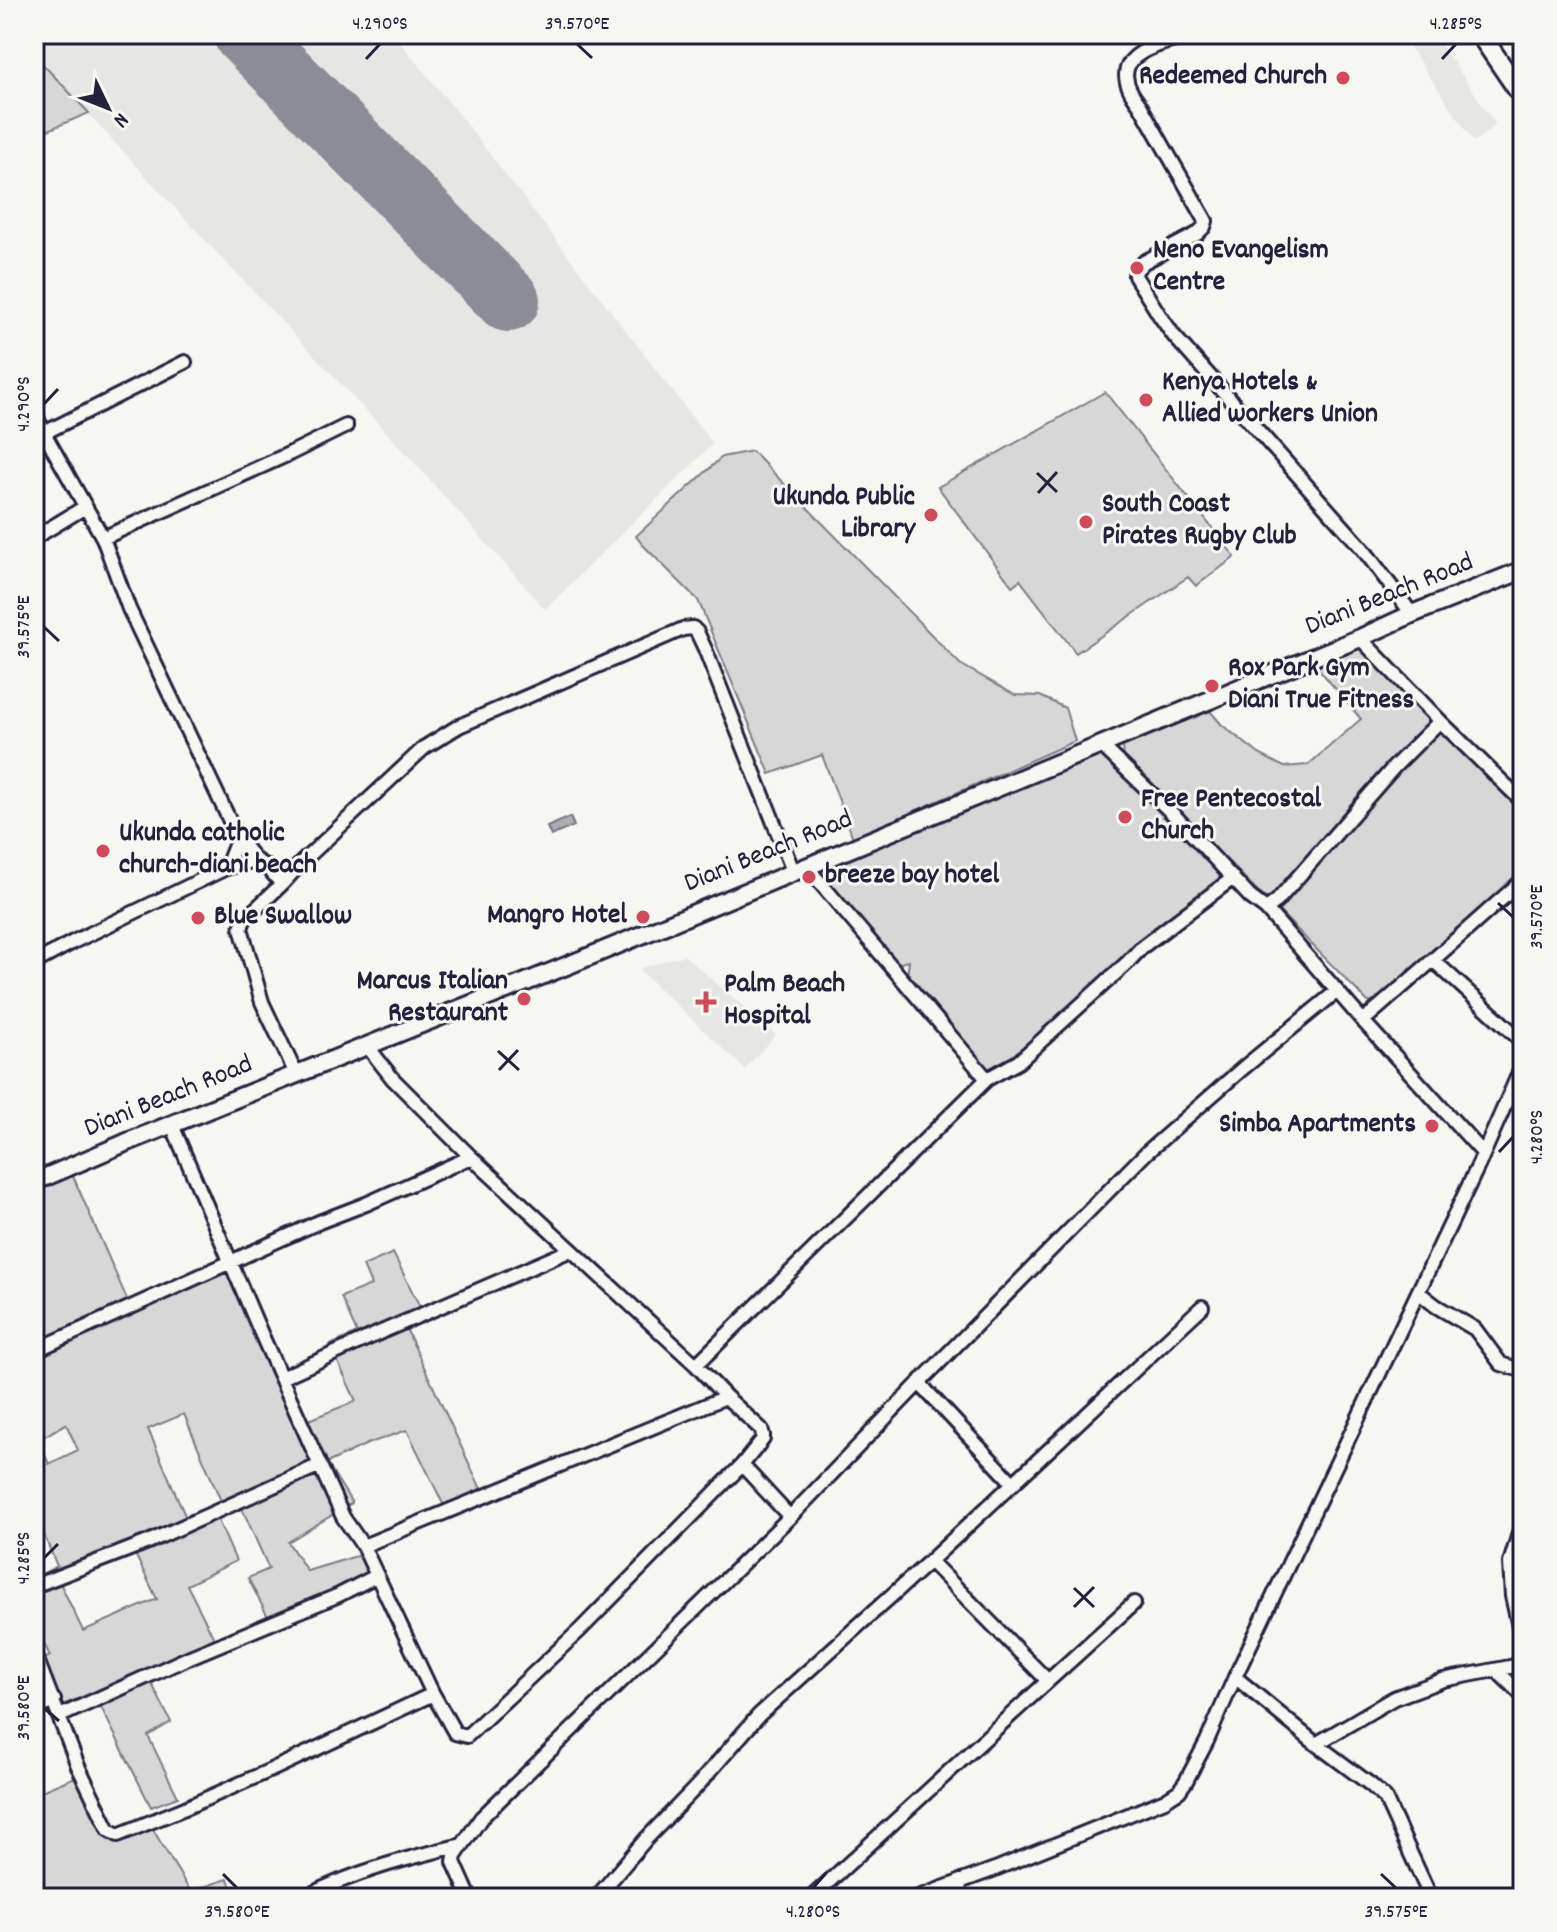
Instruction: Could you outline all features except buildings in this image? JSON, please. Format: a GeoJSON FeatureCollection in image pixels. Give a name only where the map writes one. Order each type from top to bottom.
{"type":"FeatureCollection","features":[{"type":"Feature","properties":{"kind":"highway"},"geometry":{"type":"LineString","coordinates":[[1480,34],[1523,97]]}},
{"type":"Feature","properties":{"kind":"main road","name":"Diani Beach Road"},"geometry":{"type":"LineString","coordinates":[[34,1182],[1523,570]]}},
{"type":"Feature","properties":{"kind":"street"},"geometry":{"type":"LineString","coordinates":[[1199,34],[1145,50],[1125,70],[1130,93],[1140,105],[1206,221],[1197,234],[1140,264],[1135,276],[1174,336],[1363,549],[1412,614]]}},
{"type":"Feature","properties":{"kind":"street"},"geometry":{"type":"LineString","coordinates":[[185,362],[38,422],[103,538],[129,609],[238,838],[255,860],[268,868],[282,884]]}},
{"type":"Feature","properties":{"kind":"street"},"geometry":{"type":"LineString","coordinates":[[103,538],[346,426]]}},
{"type":"Feature","properties":{"kind":"street"},"geometry":{"type":"LineString","coordinates":[[34,538],[85,507]]}},
{"type":"Feature","properties":{"kind":"street"},"geometry":{"type":"LineString","coordinates":[[296,1074],[262,1002],[241,928],[244,920],[425,747],[459,726],[683,629],[693,628],[705,649],[800,869],[987,1079]]}},
{"type":"Feature","properties":{"kind":"street"},"geometry":{"type":"LineString","coordinates":[[1360,638],[1523,802]]}},
{"type":"Feature","properties":{"kind":"street"},"geometry":{"type":"LineString","coordinates":[[1266,909],[1277,901],[1394,767],[1440,721]]}},
{"type":"Feature","properties":{"kind":"street"},"geometry":{"type":"LineString","coordinates":[[1100,744],[1177,818],[1250,897],[1266,909],[1483,1153]]}},
{"type":"Feature","properties":{"kind":"street"},"geometry":{"type":"LineString","coordinates":[[226,868],[238,838]]}},
{"type":"Feature","properties":{"kind":"street"},"geometry":{"type":"LineString","coordinates":[[34,963],[226,868],[255,860]]}},
{"type":"Feature","properties":{"kind":"street"},"geometry":{"type":"LineString","coordinates":[[696,1365],[987,1079],[1018,1062],[1142,947],[1233,878]]}},
{"type":"Feature","properties":{"kind":"street"},"geometry":{"type":"LineString","coordinates":[[1363,1021],[1523,880]]}},
{"type":"Feature","properties":{"kind":"street"},"geometry":{"type":"LineString","coordinates":[[1433,960],[1523,1042]]}},
{"type":"Feature","properties":{"kind":"street"},"geometry":{"type":"LineString","coordinates":[[470,1898],[454,1862],[481,1818],[790,1517],[1146,1153],[1337,991]]}},
{"type":"Feature","properties":{"kind":"street"},"geometry":{"type":"LineString","coordinates":[[172,1125],[343,1517],[363,1546],[433,1694],[455,1733],[467,1736],[580,1630],[742,1465],[763,1435],[761,1429],[696,1365],[471,1157],[393,1079],[368,1047]]}},
{"type":"Feature","properties":{"kind":"street"},"geometry":{"type":"LineString","coordinates":[[916,1898],[1165,1800],[1179,1791],[1207,1741],[1523,1064]]}},
{"type":"Feature","properties":{"kind":"street"},"geometry":{"type":"LineString","coordinates":[[34,1351],[471,1157]]}},
{"type":"Feature","properties":{"kind":"street"},"geometry":{"type":"LineString","coordinates":[[281,1378],[571,1250]]}},
{"type":"Feature","properties":{"kind":"street"},"geometry":{"type":"LineString","coordinates":[[1418,1292],[1475,1329],[1501,1364],[1514,1368],[1523,1366]]}},
{"type":"Feature","properties":{"kind":"street"},"geometry":{"type":"LineString","coordinates":[[596,1898],[759,1715],[930,1561],[1202,1307]]}},
{"type":"Feature","properties":{"kind":"street"},"geometry":{"type":"LineString","coordinates":[[919,1383],[1013,1483]]}},
{"type":"Feature","properties":{"kind":"street"},"geometry":{"type":"LineString","coordinates":[[363,1546],[726,1397]]}},
{"type":"Feature","properties":{"kind":"street"},"geometry":{"type":"LineString","coordinates":[[34,1586],[148,1542],[320,1465]]}},
{"type":"Feature","properties":{"kind":"street"},"geometry":{"type":"LineString","coordinates":[[742,1465],[790,1517]]}},
{"type":"Feature","properties":{"kind":"street"},"geometry":{"type":"LineString","coordinates":[[1523,1520],[1510,1563],[1512,1596],[1523,1644]]}},
{"type":"Feature","properties":{"kind":"street"},"geometry":{"type":"LineString","coordinates":[[930,1561],[1048,1681]]}},
{"type":"Feature","properties":{"kind":"street"},"geometry":{"type":"LineString","coordinates":[[60,1716],[376,1576]]}},
{"type":"Feature","properties":{"kind":"street"},"geometry":{"type":"LineString","coordinates":[[811,1898],[1134,1603]]}},
{"type":"Feature","properties":{"kind":"street"},"geometry":{"type":"LineString","coordinates":[[34,1652],[78,1766],[102,1818],[109,1830],[118,1835],[271,1770],[433,1694]]}},
{"type":"Feature","properties":{"kind":"street"},"geometry":{"type":"LineString","coordinates":[[1316,1744],[1394,1698],[1443,1680],[1515,1666],[1523,1657]]}},
{"type":"Feature","properties":{"kind":"street"},"geometry":{"type":"LineString","coordinates":[[1496,1670],[1523,1696]]}},
{"type":"Feature","properties":{"kind":"street"},"geometry":{"type":"LineString","coordinates":[[1235,1677],[1385,1798],[1431,1898]]}},
{"type":"Feature","properties":{"kind":"street"},"geometry":{"type":"LineString","coordinates":[[34,1711],[54,1700]]}},
{"type":"Feature","properties":{"kind":"street"},"geometry":{"type":"LineString","coordinates":[[303,1898],[401,1859],[462,1845]]}},
{"type":"Feature","properties":{"kind":"shaded area"},"geometry":{"type":"Polygon","coordinates":[[[34,34],[393,34],[455,109],[713,444],[545,609],[405,452],[34,55],[34,34]]]}},
{"type":"Feature","properties":{"kind":"shaded area"},"geometry":{"type":"Polygon","coordinates":[[[1401,34],[1434,34],[1496,125],[1474,142],[1401,34]]]}},
{"type":"Feature","properties":{"kind":"shaded area"},"geometry":{"type":"Polygon","coordinates":[[[34,55],[89,113],[34,136],[34,55]]]}},
{"type":"Feature","properties":{"kind":"shaded area","name":"South Coast Pirates Rugby Club"},"geometry":{"type":"Polygon","coordinates":[[[1105,392],[1235,557],[1196,586],[1188,577],[1076,653],[1020,580],[1012,586],[938,487],[1105,392]]]}},
{"type":"Feature","properties":{"kind":"shaded area"},"geometry":{"type":"Polygon","coordinates":[[[752,451],[960,664],[1015,695],[1040,696],[1065,708],[1075,741],[853,838],[822,755],[770,774],[698,600],[636,536],[722,457],[752,451]]]}},
{"type":"Feature","properties":{"kind":"shaded area"},"geometry":{"type":"Polygon","coordinates":[[[1367,645],[1433,720],[1269,902],[1124,758],[1123,746],[1210,711],[1222,725],[1259,754],[1284,767],[1308,765],[1361,719],[1317,667],[1367,645]]]}},
{"type":"Feature","properties":{"kind":"shaded area"},"geometry":{"type":"Polygon","coordinates":[[[1441,727],[1523,808],[1523,875],[1376,1003],[1368,1002],[1279,911],[1397,769],[1441,727]]]}},
{"type":"Feature","properties":{"kind":"shaded area"},"geometry":{"type":"Polygon","coordinates":[[[1103,751],[1226,878],[1129,956],[1015,1063],[987,1071],[907,977],[909,961],[895,964],[824,882],[827,868],[1103,751]]]}},
{"type":"Feature","properties":{"kind":"shaded area"},"geometry":{"type":"Polygon","coordinates":[[[570,817],[574,826],[551,836],[547,827],[570,817]]]}},
{"type":"Feature","properties":{"kind":"shaded area","name":"Palm Beach Hospital"},"geometry":{"type":"Polygon","coordinates":[[[684,955],[776,1035],[745,1069],[638,969],[684,955]]]}},
{"type":"Feature","properties":{"kind":"shaded area"},"geometry":{"type":"Polygon","coordinates":[[[72,1174],[133,1313],[228,1270],[296,1425],[356,1401],[330,1345],[357,1333],[341,1297],[371,1285],[363,1266],[393,1253],[423,1313],[403,1322],[481,1489],[444,1506],[407,1430],[327,1463],[352,1503],[288,1542],[307,1571],[363,1554],[369,1573],[270,1621],[248,1578],[269,1569],[241,1506],[217,1518],[236,1561],[187,1585],[217,1644],[147,1674],[171,1722],[148,1736],[178,1797],[151,1807],[94,1693],[34,1715],[34,1664],[50,1656],[34,1622],[34,1578],[57,1566],[39,1523],[34,1524],[34,1192],[72,1174]],[[184,1414],[148,1429],[186,1518],[221,1501],[184,1414]],[[66,1424],[38,1440],[49,1464],[78,1450],[66,1424]],[[134,1552],[59,1581],[83,1631],[157,1599],[134,1552]]]}},
{"type":"Feature","properties":{"kind":"shaded area"},"geometry":{"type":"Polygon","coordinates":[[[87,1772],[114,1833],[146,1818],[190,1891],[228,1879],[235,1898],[34,1898],[34,1794],[87,1772]]]}},
{"type":"Feature","properties":{"kind":"runway"},"geometry":{"type":"LineString","coordinates":[[245,34],[508,300]]}},
{"type":"Feature","properties":{"kind":"place","name":"Redeemed Church"},"geometry":{"type":"Point","coordinates":[1343,78]}},
{"type":"Feature","properties":{"kind":"place","name":"Neno Evangelism Centre"},"geometry":{"type":"Point","coordinates":[1137,268]}},
{"type":"Feature","properties":{"kind":"place","name":"Kenya Hotels & Allied workers Union"},"geometry":{"type":"Point","coordinates":[1146,400]}},
{"type":"Feature","properties":{"kind":"place","name":"Ukunda Public Library"},"geometry":{"type":"Point","coordinates":[931,515]}},
{"type":"Feature","properties":{"kind":"place","name":"South Coast Pirates Rugby Club"},"geometry":{"type":"Point","coordinates":[1086,522]}},
{"type":"Feature","properties":{"kind":"place","name":"Rox Park Gym Diani True Fitness"},"geometry":{"type":"Point","coordinates":[1212,686]}},
{"type":"Feature","properties":{"kind":"place","name":"Free Pentecostal Church"},"geometry":{"type":"Point","coordinates":[1125,817]}},
{"type":"Feature","properties":{"kind":"place","name":"Ukunda catholic church-diani beach"},"geometry":{"type":"Point","coordinates":[103,851]}},
{"type":"Feature","properties":{"kind":"place","name":"breeze bay hotel"},"geometry":{"type":"Point","coordinates":[809,877]}},
{"type":"Feature","properties":{"kind":"place","name":"Mangro Hotel"},"geometry":{"type":"Point","coordinates":[643,917]}},
{"type":"Feature","properties":{"kind":"place","name":"Blue Swallow"},"geometry":{"type":"Point","coordinates":[198,918]}},
{"type":"Feature","properties":{"kind":"place","name":"Marcus Italian Restaurant"},"geometry":{"type":"Point","coordinates":[524,999]}},
{"type":"Feature","properties":{"kind":"place","name":"Palm Beach Hospital"},"geometry":{"type":"Point","coordinates":[706,1002]}},
{"type":"Feature","properties":{"kind":"place","name":"Simba Apartments"},"geometry":{"type":"Point","coordinates":[1432,1126]}}]}
